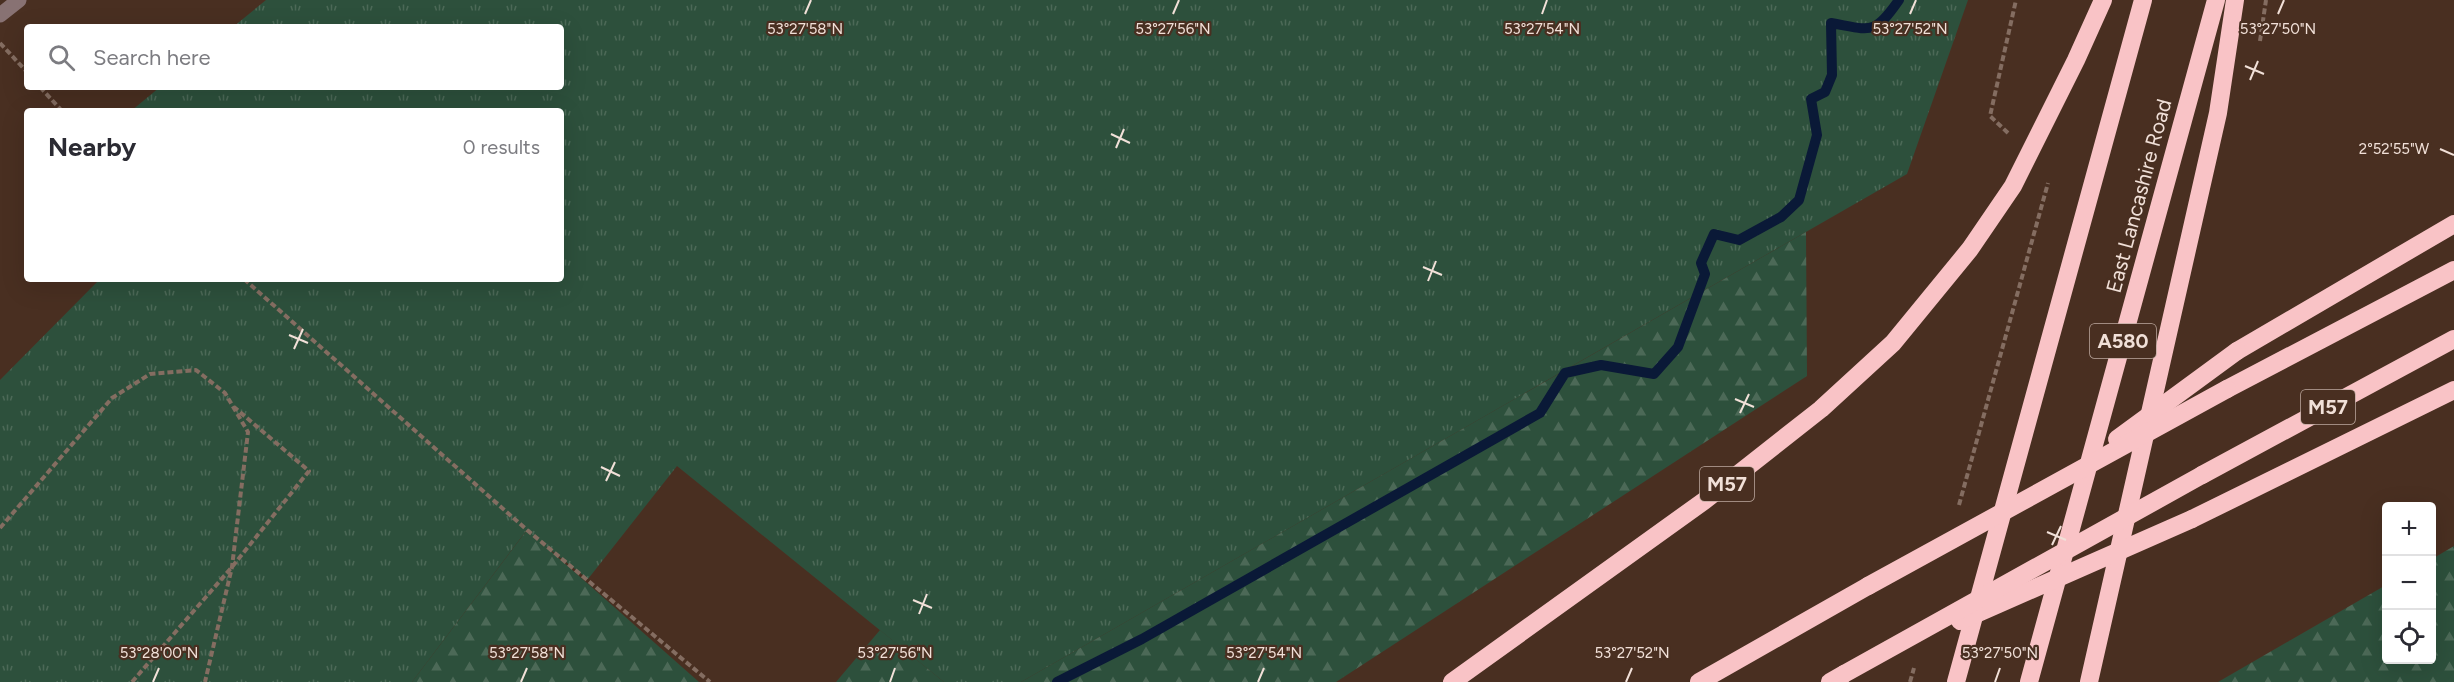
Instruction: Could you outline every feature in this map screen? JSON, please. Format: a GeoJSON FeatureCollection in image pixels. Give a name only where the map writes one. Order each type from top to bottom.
{"type":"FeatureCollection","features":[{"type":"Feature","properties":{"kind":"highway","name":"M57"},"geometry":{"type":"LineString","coordinates":[[1452,682],[1704,501],[1821,409],[1893,343],[1970,249],[2013,186],[2076,60],[2103,0]]}},
{"type":"Feature","properties":{"kind":"highway"},"geometry":{"type":"LineString","coordinates":[[1956,682],[2143,0]]}},
{"type":"Feature","properties":{"kind":"highway","name":"East Lancashire Road"},"geometry":{"type":"LineString","coordinates":[[2029,682],[2217,0]]}},
{"type":"Feature","properties":{"kind":"highway"},"geometry":{"type":"LineString","coordinates":[[2089,682],[2218,113],[2235,0]]}},
{"type":"Feature","properties":{"kind":"highway"},"geometry":{"type":"LineString","coordinates":[[2055,484],[2237,351],[2454,224]]}},
{"type":"Feature","properties":{"kind":"highway"},"geometry":{"type":"LineString","coordinates":[[1699,682],[2227,388],[2454,270]]}},
{"type":"Feature","properties":{"kind":"highway","name":"M57"},"geometry":{"type":"LineString","coordinates":[[1837,678],[2202,475],[2454,339]]}},
{"type":"Feature","properties":{"kind":"highway"},"geometry":{"type":"LineString","coordinates":[[1837,678],[2192,519],[2454,390]]}},
{"type":"Feature","properties":{"kind":"street"},"geometry":{"type":"LineString","coordinates":[[0,15],[19,0]]}},
{"type":"Feature","properties":{"kind":"path"},"geometry":{"type":"LineString","coordinates":[[1990,116],[2016,0]]}},
{"type":"Feature","properties":{"kind":"path"},"geometry":{"type":"LineString","coordinates":[[0,43],[24,69]]}},
{"type":"Feature","properties":{"kind":"path"},"geometry":{"type":"LineString","coordinates":[[43,90],[59,108]]}},
{"type":"Feature","properties":{"kind":"path"},"geometry":{"type":"LineString","coordinates":[[1958,510],[2050,178]]}},
{"type":"Feature","properties":{"kind":"path"},"geometry":{"type":"LineString","coordinates":[[247,282],[527,530],[710,682]]}},
{"type":"Feature","properties":{"kind":"path"},"geometry":{"type":"LineString","coordinates":[[0,528],[112,398],[150,374],[196,370],[225,393],[248,432],[232,567],[205,682]]}},
{"type":"Feature","properties":{"kind":"path"},"geometry":{"type":"LineString","coordinates":[[132,682],[232,567],[309,471],[231,404]]}},
{"type":"Feature","properties":{"kind":"path"},"geometry":{"type":"LineString","coordinates":[[1910,682],[1916,659]]}},
{"type":"Feature","properties":{"kind":"green space"},"geometry":{"type":"Polygon","coordinates":[[[266,0],[1968,0],[1907,174],[1021,682],[944,682],[677,466],[588,579],[526,531],[412,682],[0,682],[0,380],[97,282],[564,282],[564,108],[135,108],[156,90],[564,90],[564,24],[237,24],[266,0]]]}},
{"type":"Feature","properties":{"kind":"green space"},"geometry":{"type":"Polygon","coordinates":[[[1806,232],[1807,376],[1336,682],[1021,682],[1806,232]]]}},
{"type":"Feature","properties":{"kind":"green space"},"geometry":{"type":"Polygon","coordinates":[[[527,530],[699,682],[412,682],[527,530]]]}},
{"type":"Feature","properties":{"kind":"green space"},"geometry":{"type":"Polygon","coordinates":[[[2454,546],[2454,682],[2218,682],[2382,587],[2382,664],[2436,664],[2436,557],[2454,546]]]}},
{"type":"Feature","properties":{"kind":"green space"},"geometry":{"type":"Polygon","coordinates":[[[880,630],[944,682],[836,682],[880,630]]]}},
{"type":"Feature","properties":{"kind":"waterway"},"geometry":{"type":"LineString","coordinates":[[1057,682],[1142,639],[1540,413],[1565,373],[1601,365],[1654,374],[1678,347],[1705,274],[1701,263],[1714,234],[1739,240],[1781,217],[1799,200],[1817,135],[1811,99],[1825,92],[1832,75],[1831,23],[1871,28],[1883,20],[1899,0]]}}]}
